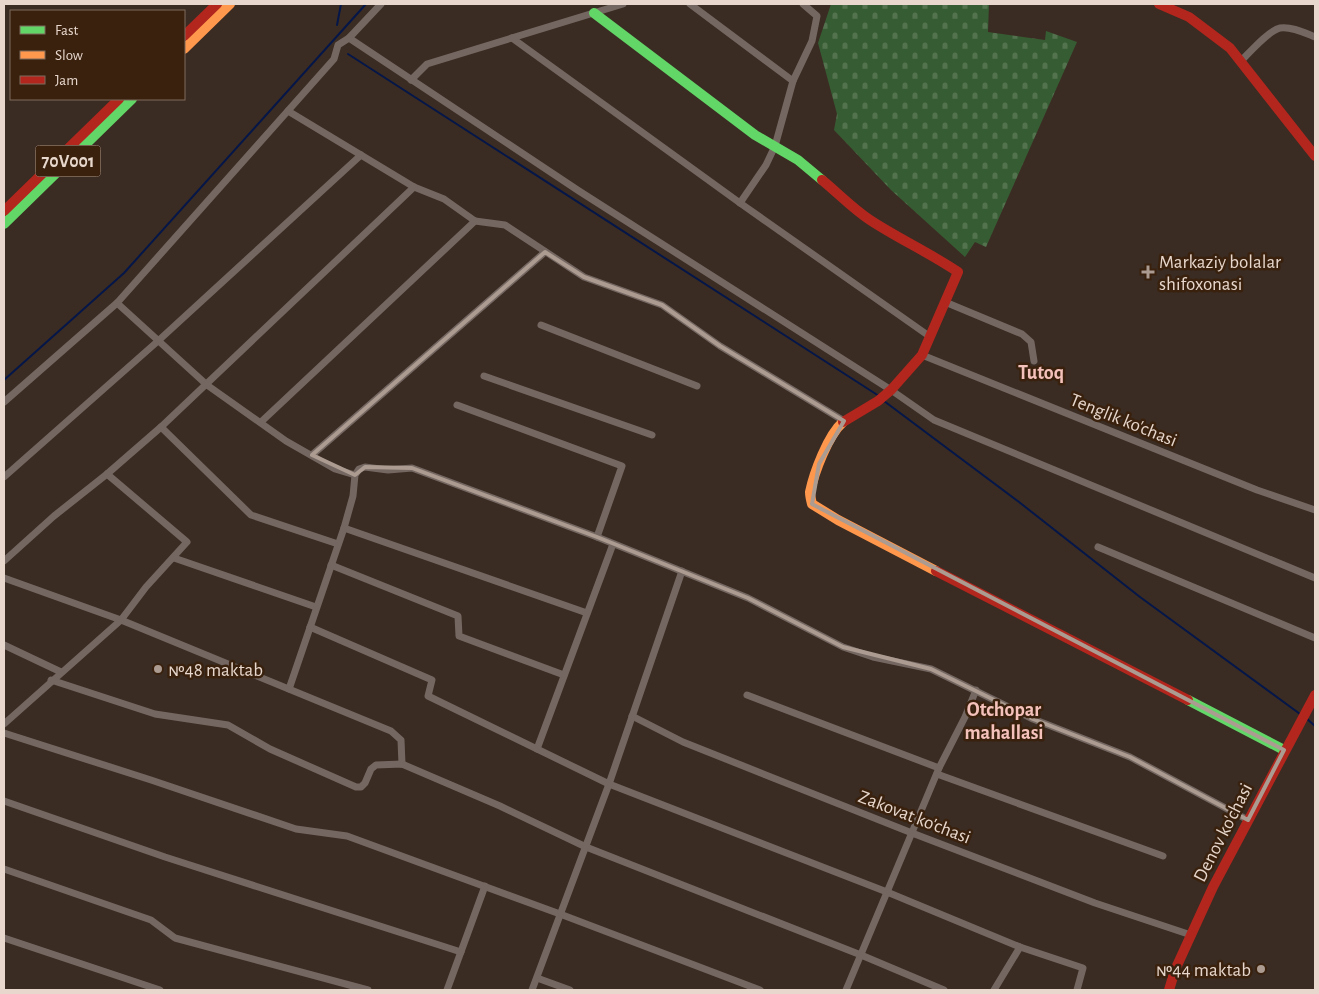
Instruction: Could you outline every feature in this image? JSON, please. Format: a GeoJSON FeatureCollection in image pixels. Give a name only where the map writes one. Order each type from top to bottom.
{"type":"FeatureCollection","features":[{"type":"Feature","properties":{"kind":"main road"},"geometry":{"type":"LineString","coordinates":[[185,35],[217,4]]}},
{"type":"Feature","properties":{"kind":"main road"},"geometry":{"type":"LineString","coordinates":[[185,48],[230,4]]}},
{"type":"Feature","properties":{"kind":"main road"},"geometry":{"type":"LineString","coordinates":[[1159,4],[1189,17],[1230,48],[1315,156]]}},
{"type":"Feature","properties":{"kind":"main road"},"geometry":{"type":"LineString","coordinates":[[594,13],[755,135],[798,160],[868,219],[906,242],[936,257],[958,272],[922,355],[878,401],[844,421],[836,428],[819,464],[810,494],[812,504],[847,524],[1284,750]]}},
{"type":"Feature","properties":{"kind":"main road","name":"70V001"},"geometry":{"type":"LineString","coordinates":[[4,211],[118,100]]}},
{"type":"Feature","properties":{"kind":"main road","name":"70V001"},"geometry":{"type":"LineString","coordinates":[[4,224],[131,100]]}},
{"type":"Feature","properties":{"kind":"main road","name":"Denov ko'chasi"},"geometry":{"type":"LineString","coordinates":[[1169,990],[1175,970],[1191,935],[1284,750],[1315,695]]}},
{"type":"Feature","properties":{"kind":"street"},"geometry":{"type":"LineString","coordinates":[[4,402],[117,303],[334,58],[338,45],[349,38],[381,4]]}},
{"type":"Feature","properties":{"kind":"street"},"geometry":{"type":"LineString","coordinates":[[411,80],[427,64],[623,4]]}},
{"type":"Feature","properties":{"kind":"street"},"geometry":{"type":"LineString","coordinates":[[690,4],[793,81]]}},
{"type":"Feature","properties":{"kind":"street"},"geometry":{"type":"LineString","coordinates":[[740,203],[766,165],[775,146],[793,81],[812,41],[817,16],[803,4]]}},
{"type":"Feature","properties":{"kind":"street"},"geometry":{"type":"LineString","coordinates":[[1241,61],[1269,35],[1280,28],[1296,30],[1315,37]]}},
{"type":"Feature","properties":{"kind":"street"},"geometry":{"type":"LineString","coordinates":[[349,38],[579,191],[934,420],[1315,578]]}},
{"type":"Feature","properties":{"kind":"street"},"geometry":{"type":"LineString","coordinates":[[512,38],[740,203],[929,336]]}},
{"type":"Feature","properties":{"kind":"street"},"geometry":{"type":"LineString","coordinates":[[288,111],[414,187],[444,199],[475,222],[505,226],[584,277],[662,306],[720,346],[844,421]]}},
{"type":"Feature","properties":{"kind":"street"},"geometry":{"type":"LineString","coordinates":[[4,477],[158,341],[361,155]]}},
{"type":"Feature","properties":{"kind":"street"},"geometry":{"type":"LineString","coordinates":[[4,561],[54,516],[107,474],[161,427],[414,187]]}},
{"type":"Feature","properties":{"kind":"street"},"geometry":{"type":"LineString","coordinates":[[262,422],[475,222]]}},
{"type":"Feature","properties":{"kind":"street"},"geometry":{"type":"LineString","coordinates":[[312,455],[545,252]]}},
{"type":"Feature","properties":{"kind":"street"},"geometry":{"type":"LineString","coordinates":[[945,302],[1022,334],[1031,342],[1034,361]]}},
{"type":"Feature","properties":{"kind":"street"},"geometry":{"type":"LineString","coordinates":[[117,303],[207,385],[262,422],[286,441],[335,469],[354,474]]}},
{"type":"Feature","properties":{"kind":"street"},"geometry":{"type":"LineString","coordinates":[[541,326],[697,386]]}},
{"type":"Feature","properties":{"kind":"street","name":"Tenglik ko'chasi"},"geometry":{"type":"LineString","coordinates":[[922,355],[1258,490],[1315,510]]}},
{"type":"Feature","properties":{"kind":"street"},"geometry":{"type":"LineString","coordinates":[[484,376],[652,435]]}},
{"type":"Feature","properties":{"kind":"street"},"geometry":{"type":"LineString","coordinates":[[457,405],[622,466],[597,537]]}},
{"type":"Feature","properties":{"kind":"street"},"geometry":{"type":"LineString","coordinates":[[161,427],[251,514],[338,544]]}},
{"type":"Feature","properties":{"kind":"street"},"geometry":{"type":"LineString","coordinates":[[289,689],[344,528],[353,496],[354,474],[359,469],[365,467],[388,470],[412,468],[682,570],[748,598],[843,647],[873,657],[931,669],[1033,718],[1130,757],[1248,820]]}},
{"type":"Feature","properties":{"kind":"street"},"geometry":{"type":"LineString","coordinates":[[4,724],[51,680],[121,620],[146,587],[187,542],[107,474]]}},
{"type":"Feature","properties":{"kind":"street"},"geometry":{"type":"LineString","coordinates":[[344,528],[588,613]]}},
{"type":"Feature","properties":{"kind":"street"},"geometry":{"type":"LineString","coordinates":[[537,749],[613,544]]}},
{"type":"Feature","properties":{"kind":"street"},"geometry":{"type":"LineString","coordinates":[[1098,547],[1315,638]]}},
{"type":"Feature","properties":{"kind":"street"},"geometry":{"type":"LineString","coordinates":[[174,558],[316,608]]}},
{"type":"Feature","properties":{"kind":"street"},"geometry":{"type":"LineString","coordinates":[[331,565],[458,616],[459,636],[564,675]]}},
{"type":"Feature","properties":{"kind":"street"},"geometry":{"type":"LineString","coordinates":[[532,990],[609,784],[682,570]]}},
{"type":"Feature","properties":{"kind":"street"},"geometry":{"type":"LineString","coordinates":[[4,578],[121,620],[391,731],[400,740],[402,764]]}},
{"type":"Feature","properties":{"kind":"street"},"geometry":{"type":"LineString","coordinates":[[310,627],[432,680],[428,696],[609,784],[887,892],[1020,947],[1083,968],[1077,990]]}},
{"type":"Feature","properties":{"kind":"street"},"geometry":{"type":"LineString","coordinates":[[4,645],[61,672]]}},
{"type":"Feature","properties":{"kind":"street"},"geometry":{"type":"LineString","coordinates":[[51,680],[155,714],[228,726],[270,749],[356,786],[362,787],[371,769],[376,765],[402,764],[500,806],[586,847],[861,955],[944,990]]}},
{"type":"Feature","properties":{"kind":"street"},"geometry":{"type":"LineString","coordinates":[[846,990],[938,771],[965,717],[976,690]]}},
{"type":"Feature","properties":{"kind":"street"},"geometry":{"type":"LineString","coordinates":[[747,695],[938,771],[1163,856]]}},
{"type":"Feature","properties":{"kind":"street","name":"Zakovat ko'chasi"},"geometry":{"type":"LineString","coordinates":[[632,716],[684,742],[912,833],[1095,903],[1191,935]]}},
{"type":"Feature","properties":{"kind":"street"},"geometry":{"type":"LineString","coordinates":[[4,733],[296,829],[347,836],[760,990]]}},
{"type":"Feature","properties":{"kind":"street"},"geometry":{"type":"LineString","coordinates":[[4,801],[165,857],[461,952]]}},
{"type":"Feature","properties":{"kind":"street"},"geometry":{"type":"LineString","coordinates":[[4,869],[151,920],[175,938],[368,990]]}},
{"type":"Feature","properties":{"kind":"street"},"geometry":{"type":"LineString","coordinates":[[447,990],[485,886]]}},
{"type":"Feature","properties":{"kind":"street"},"geometry":{"type":"LineString","coordinates":[[4,938],[160,990]]}},
{"type":"Feature","properties":{"kind":"street"},"geometry":{"type":"LineString","coordinates":[[994,990],[1020,947]]}},
{"type":"Feature","properties":{"kind":"street"},"geometry":{"type":"LineString","coordinates":[[537,978],[570,990]]}},
{"type":"Feature","properties":{"kind":"highlighted area"},"geometry":{"type":"Polygon","coordinates":[[[545,252],[584,277],[662,305],[720,346],[844,421],[819,464],[812,504],[1284,750],[1248,820],[1130,757],[1033,719],[931,669],[843,647],[748,598],[597,537],[412,468],[365,467],[355,475],[312,455],[545,252]]]}},
{"type":"Feature","properties":{"kind":"green space"},"geometry":{"type":"Polygon","coordinates":[[[831,4],[989,4],[988,32],[1045,40],[1046,31],[1077,42],[986,247],[975,242],[965,257],[891,190],[834,130],[837,114],[818,43],[831,4]]]}},
{"type":"Feature","properties":{"kind":"waterway"},"geometry":{"type":"LineString","coordinates":[[337,25],[341,4]]}},
{"type":"Feature","properties":{"kind":"waterway"},"geometry":{"type":"LineString","coordinates":[[4,380],[124,273],[366,4]]}},
{"type":"Feature","properties":{"kind":"waterway"},"geometry":{"type":"LineString","coordinates":[[348,54],[879,396]]}},
{"type":"Feature","properties":{"kind":"waterway"},"geometry":{"type":"LineString","coordinates":[[884,401],[1019,502],[1140,597],[1300,714]]}},
{"type":"Feature","properties":{"kind":"waterway"},"geometry":{"type":"LineString","coordinates":[[1306,718],[1315,726]]}},
{"type":"Feature","properties":{"kind":"traffic: fast"},"geometry":{"type":"LineString","coordinates":[[594,13],[755,135],[798,160],[822,180]]}},
{"type":"Feature","properties":{"kind":"traffic: fast"},"geometry":{"type":"LineString","coordinates":[[4,224],[131,100]]}},
{"type":"Feature","properties":{"kind":"traffic: fast"},"geometry":{"type":"LineString","coordinates":[[1188,700],[1284,750]]}},
{"type":"Feature","properties":{"kind":"traffic: slow"},"geometry":{"type":"LineString","coordinates":[[185,48],[230,4]]}},
{"type":"Feature","properties":{"kind":"traffic: slow"},"geometry":{"type":"LineString","coordinates":[[843,422],[832,436],[818,465],[810,492],[812,504],[838,520],[936,571]]}},
{"type":"Feature","properties":{"kind":"traffic: jam"},"geometry":{"type":"LineString","coordinates":[[185,35],[217,4]]}},
{"type":"Feature","properties":{"kind":"traffic: jam"},"geometry":{"type":"LineString","coordinates":[[1159,4],[1189,17],[1230,48],[1315,156]]}},
{"type":"Feature","properties":{"kind":"traffic: jam"},"geometry":{"type":"LineString","coordinates":[[4,211],[118,100]]}},
{"type":"Feature","properties":{"kind":"traffic: jam"},"geometry":{"type":"LineString","coordinates":[[822,180],[870,220],[958,272],[922,355],[891,390],[878,401],[843,422]]}},
{"type":"Feature","properties":{"kind":"traffic: jam"},"geometry":{"type":"LineString","coordinates":[[936,571],[1188,700]]}},
{"type":"Feature","properties":{"kind":"traffic: jam"},"geometry":{"type":"LineString","coordinates":[[1169,990],[1175,970],[1213,887],[1315,695]]}},
{"type":"Feature","properties":{"kind":"place","name":"Markaziy bolalar shifoxonasi"},"geometry":{"type":"Point","coordinates":[1148,272]}},
{"type":"Feature","properties":{"kind":"place","name":"№48 maktab"},"geometry":{"type":"Point","coordinates":[158,669]}},
{"type":"Feature","properties":{"kind":"place","name":"№44 maktab"},"geometry":{"type":"Point","coordinates":[1261,969]}},
{"type":"Feature","properties":{"kind":"district","name":"Tutoq"},"geometry":{"type":"Point","coordinates":[1041,372]}},
{"type":"Feature","properties":{"kind":"district","name":"Otchopar mahallasi"},"geometry":{"type":"Point","coordinates":[1004,720]}}]}
